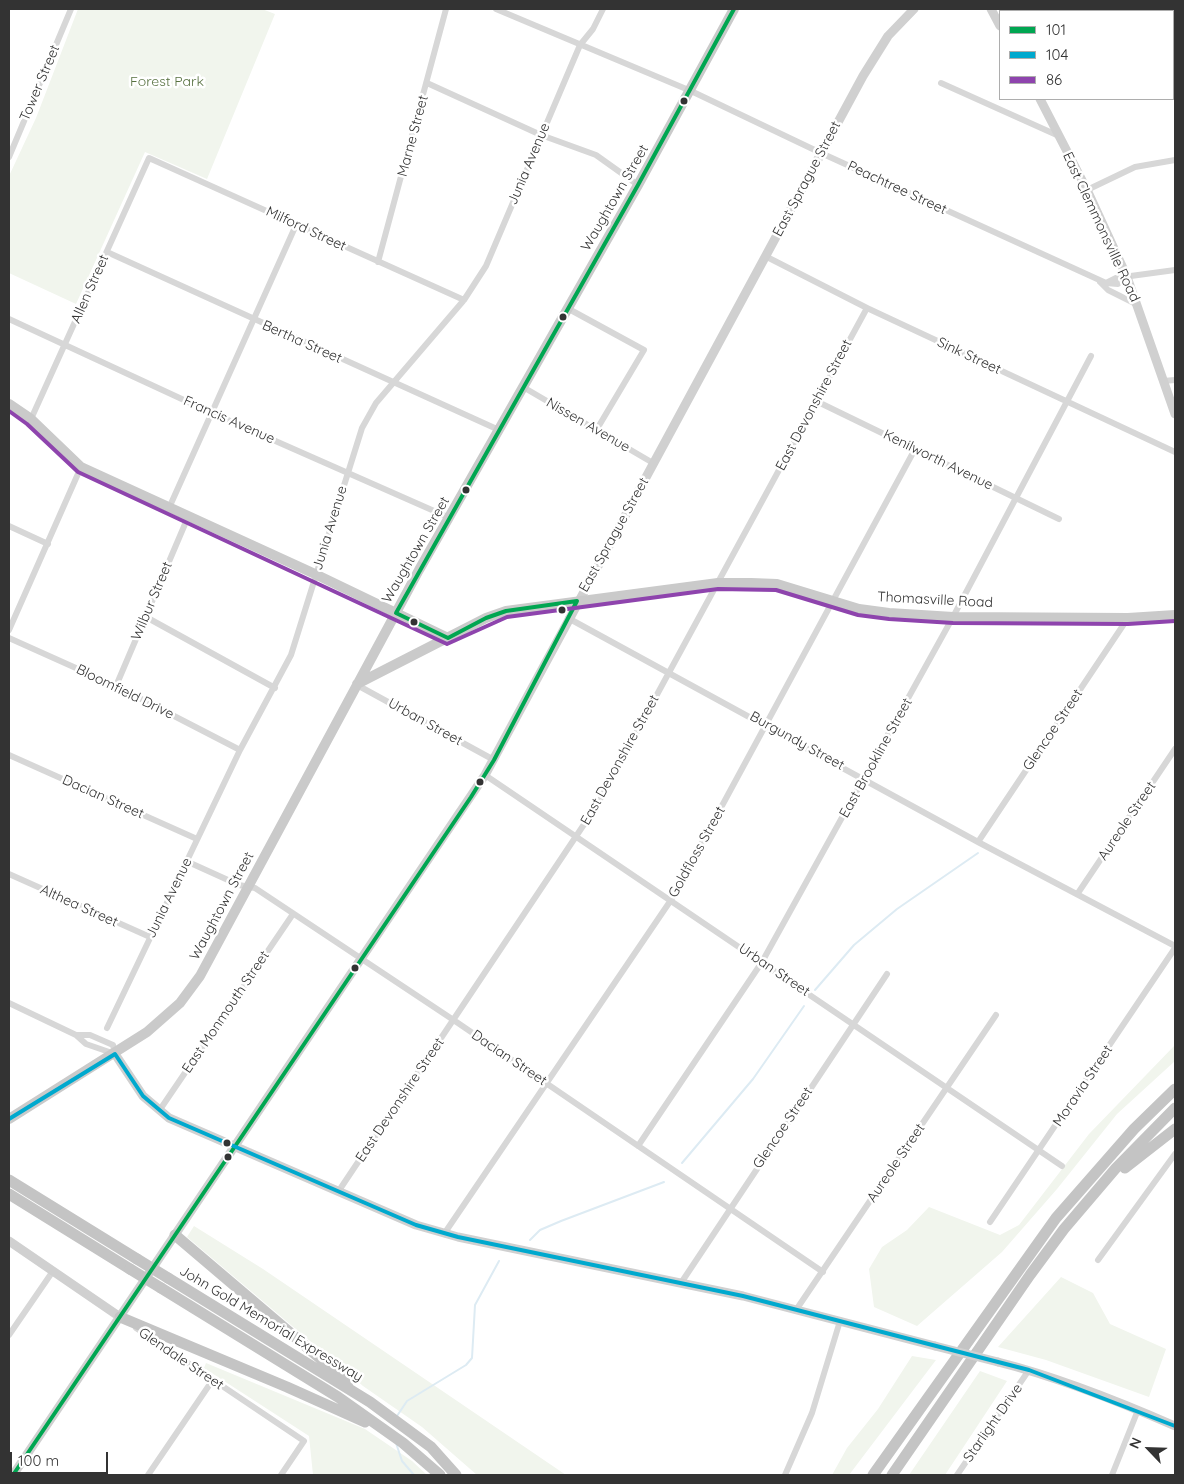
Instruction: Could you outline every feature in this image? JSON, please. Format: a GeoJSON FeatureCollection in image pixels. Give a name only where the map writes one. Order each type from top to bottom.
{"type":"FeatureCollection","features":[{"type":"Feature","properties":{"kind":"highway"},"geometry":{"type":"LineString","coordinates":[[871,1475],[1056,1218],[1155,1108],[1175,1082]]}},
{"type":"Feature","properties":{"kind":"highway"},"geometry":{"type":"LineString","coordinates":[[1155,1108],[1175,1089]]}},
{"type":"Feature","properties":{"kind":"highway"},"geometry":{"type":"LineString","coordinates":[[892,1475],[1030,1274],[1085,1202],[1175,1108]]}},
{"type":"Feature","properties":{"kind":"highway"},"geometry":{"type":"LineString","coordinates":[[1085,1202],[1175,1129]]}},
{"type":"Feature","properties":{"kind":"highway","name":"John Gold Memorial Expressway"},"geometry":{"type":"LineString","coordinates":[[9,1180],[77,1222],[133,1264]]}},
{"type":"Feature","properties":{"kind":"highway","name":"John Gold Memorial Expressway"},"geometry":{"type":"LineString","coordinates":[[9,1194],[67,1230],[133,1264],[370,1402],[400,1422],[431,1447],[458,1475]]}},
{"type":"Feature","properties":{"kind":"highway"},"geometry":{"type":"LineString","coordinates":[[175,1235],[370,1402]]}},
{"type":"Feature","properties":{"kind":"highway","name":"John Gold Memorial Expressway"},"geometry":{"type":"LineString","coordinates":[[164,1283],[373,1423]]}},
{"type":"Feature","properties":{"kind":"highway"},"geometry":{"type":"LineString","coordinates":[[120,1317],[373,1423],[403,1443],[440,1475]]}},
{"type":"Feature","properties":{"kind":"main road","name":"Waughtown Street"},"geometry":{"type":"LineString","coordinates":[[9,1119],[115,1054],[159,1023],[188,994],[205,968],[396,613],[567,308],[638,186],[734,9]]}},
{"type":"Feature","properties":{"kind":"main road","name":"East Sprague Street"},"geometry":{"type":"LineString","coordinates":[[13,1475],[486,774],[568,618],[862,76],[888,36],[914,9]]}},
{"type":"Feature","properties":{"kind":"main road"},"geometry":{"type":"LineString","coordinates":[[990,9],[999,24]]}},
{"type":"Feature","properties":{"kind":"main road","name":"East Clemmonsville Road"},"geometry":{"type":"LineString","coordinates":[[1043,100],[1086,190],[1138,307],[1175,414]]}},
{"type":"Feature","properties":{"kind":"main road"},"geometry":{"type":"LineString","coordinates":[[9,404],[31,419],[81,467],[315,574],[448,638]]}},
{"type":"Feature","properties":{"kind":"main road","name":"Thomasville Road"},"geometry":{"type":"LineString","coordinates":[[357,684],[486,618],[506,611],[718,583],[777,584],[859,609],[889,613],[952,617],[1128,618],[1175,616]]}},
{"type":"Feature","properties":{"kind":"main road"},"geometry":{"type":"LineString","coordinates":[[115,1054],[138,1089],[159,1111],[234,1147],[410,1223],[444,1234],[796,1310],[1029,1370],[1138,1410],[1175,1426]]}},
{"type":"Feature","properties":{"kind":"main road","name":"Glendale Street"},"geometry":{"type":"LineString","coordinates":[[9,1241],[120,1317]]}},
{"type":"Feature","properties":{"kind":"street","name":"Tower Street"},"geometry":{"type":"LineString","coordinates":[[9,157],[71,9]]}},
{"type":"Feature","properties":{"kind":"street","name":"Marne Street"},"geometry":{"type":"LineString","coordinates":[[378,262],[446,9]]}},
{"type":"Feature","properties":{"kind":"street","name":"Peachtree Street"},"geometry":{"type":"LineString","coordinates":[[496,9],[580,46],[592,48],[691,91],[821,153],[1106,283],[1118,284],[1124,278],[1175,270]]}},
{"type":"Feature","properties":{"kind":"street","name":"Junia Avenue"},"geometry":{"type":"LineString","coordinates":[[107,1028],[240,750],[275,688],[291,655],[362,428],[376,403],[464,300],[486,266],[580,46],[593,29],[603,9]]}},
{"type":"Feature","properties":{"kind":"street"},"geometry":{"type":"LineString","coordinates":[[427,83],[541,135],[596,155],[638,186]]}},
{"type":"Feature","properties":{"kind":"street"},"geometry":{"type":"LineString","coordinates":[[941,83],[1059,136]]}},
{"type":"Feature","properties":{"kind":"street","name":"Milford Street"},"geometry":{"type":"LineString","coordinates":[[149,158],[464,300]]}},
{"type":"Feature","properties":{"kind":"street","name":"Allen Street"},"geometry":{"type":"LineString","coordinates":[[31,419],[149,158]]}},
{"type":"Feature","properties":{"kind":"street"},"geometry":{"type":"LineString","coordinates":[[1086,190],[1135,167],[1175,160]]}},
{"type":"Feature","properties":{"kind":"street"},"geometry":{"type":"LineString","coordinates":[[170,508],[296,225]]}},
{"type":"Feature","properties":{"kind":"street","name":"Bertha Street"},"geometry":{"type":"LineString","coordinates":[[107,252],[253,320],[499,430]]}},
{"type":"Feature","properties":{"kind":"street","name":"Sink Street"},"geometry":{"type":"LineString","coordinates":[[765,256],[867,308],[1175,452]]}},
{"type":"Feature","properties":{"kind":"street"},"geometry":{"type":"LineString","coordinates":[[1097,279],[1108,290],[1132,301],[1138,307]]}},
{"type":"Feature","properties":{"kind":"street"},"geometry":{"type":"LineString","coordinates":[[567,308],[644,350],[597,429]]}},
{"type":"Feature","properties":{"kind":"street","name":"East Devonshire Street"},"geometry":{"type":"LineString","coordinates":[[338,1192],[597,805],[668,671],[718,583],[867,308]]}},
{"type":"Feature","properties":{"kind":"street","name":"Francis Avenue"},"geometry":{"type":"LineString","coordinates":[[9,320],[212,413],[450,518]]}},
{"type":"Feature","properties":{"kind":"street","name":"East Brookline Street"},"geometry":{"type":"LineString","coordinates":[[638,1146],[762,962],[865,778],[1091,356]]}},
{"type":"Feature","properties":{"kind":"street"},"geometry":{"type":"LineString","coordinates":[[1164,381],[1175,380]]}},
{"type":"Feature","properties":{"kind":"street","name":"Nissen Avenue"},"geometry":{"type":"LineString","coordinates":[[523,387],[653,463]]}},
{"type":"Feature","properties":{"kind":"street","name":"Kenilworth Avenue"},"geometry":{"type":"LineString","coordinates":[[816,400],[1059,519]]}},
{"type":"Feature","properties":{"kind":"street","name":"Goldfloss Street"},"geometry":{"type":"LineString","coordinates":[[444,1234],[671,900],[915,449]]}},
{"type":"Feature","properties":{"kind":"street"},"geometry":{"type":"LineString","coordinates":[[9,630],[81,467]]}},
{"type":"Feature","properties":{"kind":"street","name":"Wilbur Street"},"geometry":{"type":"LineString","coordinates":[[116,686],[188,517]]}},
{"type":"Feature","properties":{"kind":"street"},"geometry":{"type":"LineString","coordinates":[[9,526],[48,544]]}},
{"type":"Feature","properties":{"kind":"street"},"geometry":{"type":"LineString","coordinates":[[146,616],[275,688]]}},
{"type":"Feature","properties":{"kind":"street","name":"Burgundy Street"},"geometry":{"type":"LineString","coordinates":[[568,618],[865,778],[978,842],[1078,893],[1175,947]]}},
{"type":"Feature","properties":{"kind":"street","name":"Glencoe Street"},"geometry":{"type":"LineString","coordinates":[[978,842],[1128,618]]}},
{"type":"Feature","properties":{"kind":"street","name":"Bloomfield Drive"},"geometry":{"type":"LineString","coordinates":[[9,638],[116,686],[240,750]]}},
{"type":"Feature","properties":{"kind":"street","name":"Urban Street"},"geometry":{"type":"LineString","coordinates":[[357,684],[494,760]]}},
{"type":"Feature","properties":{"kind":"street","name":"Aureole Street"},"geometry":{"type":"LineString","coordinates":[[1078,893],[1175,749]]}},
{"type":"Feature","properties":{"kind":"street","name":"Dacian Street"},"geometry":{"type":"LineString","coordinates":[[9,754],[197,839]]}},
{"type":"Feature","properties":{"kind":"street","name":"Urban Street"},"geometry":{"type":"LineString","coordinates":[[486,774],[1062,1166]]}},
{"type":"Feature","properties":{"kind":"street","name":"Dacian Street"},"geometry":{"type":"LineString","coordinates":[[186,861],[240,885],[255,888],[454,1020],[823,1272]]}},
{"type":"Feature","properties":{"kind":"street","name":"Althea Street"},"geometry":{"type":"LineString","coordinates":[[9,874],[150,937]]}},
{"type":"Feature","properties":{"kind":"street","name":"East Monmouth Street"},"geometry":{"type":"LineString","coordinates":[[159,1111],[293,914]]}},
{"type":"Feature","properties":{"kind":"street","name":"Moravia Street"},"geometry":{"type":"LineString","coordinates":[[990,1222],[1040,1151],[1175,947]]}},
{"type":"Feature","properties":{"kind":"street","name":"Glencoe Street"},"geometry":{"type":"LineString","coordinates":[[681,1284],[887,974]]}},
{"type":"Feature","properties":{"kind":"street"},"geometry":{"type":"LineString","coordinates":[[9,1003],[76,1035],[86,1044],[115,1054]]}},
{"type":"Feature","properties":{"kind":"street","name":"Aureole Street"},"geometry":{"type":"LineString","coordinates":[[796,1310],[996,1015]]}},
{"type":"Feature","properties":{"kind":"street"},"geometry":{"type":"LineString","coordinates":[[1098,1260],[1175,1154]]}},
{"type":"Feature","properties":{"kind":"street"},"geometry":{"type":"LineString","coordinates":[[9,1335],[52,1271]]}},
{"type":"Feature","properties":{"kind":"street","name":"Glendale Street"},"geometry":{"type":"LineString","coordinates":[[120,1317],[304,1441],[281,1475]]}},
{"type":"Feature","properties":{"kind":"street"},"geometry":{"type":"LineString","coordinates":[[785,1475],[812,1413],[840,1321]]}},
{"type":"Feature","properties":{"kind":"street","name":"Starlight Drive"},"geometry":{"type":"LineString","coordinates":[[959,1475],[1029,1370]]}},
{"type":"Feature","properties":{"kind":"street"},"geometry":{"type":"LineString","coordinates":[[148,1475],[212,1380]]}},
{"type":"Feature","properties":{"kind":"street"},"geometry":{"type":"LineString","coordinates":[[1112,1475],[1138,1410]]}},
{"type":"Feature","properties":{"kind":"green space","name":"Forest Park"},"geometry":{"type":"Polygon","coordinates":[[[78,9],[262,9],[275,14],[207,179],[145,152],[76,304],[9,273],[9,176],[36,118],[78,9]]]}},
{"type":"Feature","properties":{"kind":"green space"},"geometry":{"type":"Polygon","coordinates":[[[1175,1045],[1175,1061],[1117,1114],[1057,1189],[1002,1252],[917,1326],[874,1307],[869,1269],[882,1247],[907,1230],[929,1207],[1000,1235],[1019,1225],[1089,1134],[1175,1045]]]}},
{"type":"Feature","properties":{"kind":"green space"},"geometry":{"type":"Polygon","coordinates":[[[194,1226],[263,1269],[566,1475],[477,1475],[422,1427],[363,1386],[187,1237],[194,1226]]]}},
{"type":"Feature","properties":{"kind":"green space"},"geometry":{"type":"Polygon","coordinates":[[[1061,1277],[1093,1293],[1110,1324],[1166,1349],[1149,1397],[1046,1360],[998,1347],[1061,1277]]]}},
{"type":"Feature","properties":{"kind":"green space"},"geometry":{"type":"Polygon","coordinates":[[[912,1356],[936,1360],[849,1475],[832,1475],[847,1448],[878,1409],[912,1356]]]}},
{"type":"Feature","properties":{"kind":"green space"},"geometry":{"type":"Polygon","coordinates":[[[206,1363],[365,1429],[412,1461],[427,1475],[313,1475],[309,1436],[204,1368],[206,1363]]]}},
{"type":"Feature","properties":{"kind":"green space"},"geometry":{"type":"Polygon","coordinates":[[[980,1371],[1007,1381],[945,1475],[909,1475],[980,1371]]]}},
{"type":"Feature","properties":{"kind":"waterway"},"geometry":{"type":"LineString","coordinates":[[815,990],[854,945],[897,909],[978,853]]}},
{"type":"Feature","properties":{"kind":"waterway"},"geometry":{"type":"LineString","coordinates":[[682,1163],[753,1079],[804,1006]]}},
{"type":"Feature","properties":{"kind":"waterway"},"geometry":{"type":"LineString","coordinates":[[530,1240],[540,1230],[664,1182]]}},
{"type":"Feature","properties":{"kind":"waterway"},"geometry":{"type":"LineString","coordinates":[[397,1416],[407,1401],[466,1365],[472,1358],[475,1305],[499,1261]]}},
{"type":"Feature","properties":{"kind":"waterway"},"geometry":{"type":"LineString","coordinates":[[396,1443],[402,1461],[414,1475]]}},
{"type":"Feature","properties":{"kind":"transit line","name":"101"},"geometry":{"type":"LineString","coordinates":[[577,601],[506,611],[486,618],[448,638],[396,613],[638,185],[734,9]]}},
{"type":"Feature","properties":{"kind":"transit line","name":"86"},"geometry":{"type":"LineString","coordinates":[[9,411],[27,424],[78,472],[447,644],[507,617],[718,589],[776,590],[858,615],[889,619],[953,623],[1128,624],[1175,621]]}},
{"type":"Feature","properties":{"kind":"transit line","name":"101"},"geometry":{"type":"LineString","coordinates":[[13,1475],[471,797],[494,760],[577,601]]}},
{"type":"Feature","properties":{"kind":"transit line","name":"104"},"geometry":{"type":"LineString","coordinates":[[9,1119],[115,1054],[143,1096],[169,1118],[416,1225],[458,1237],[743,1296],[1029,1370],[1175,1426]]}}]}
